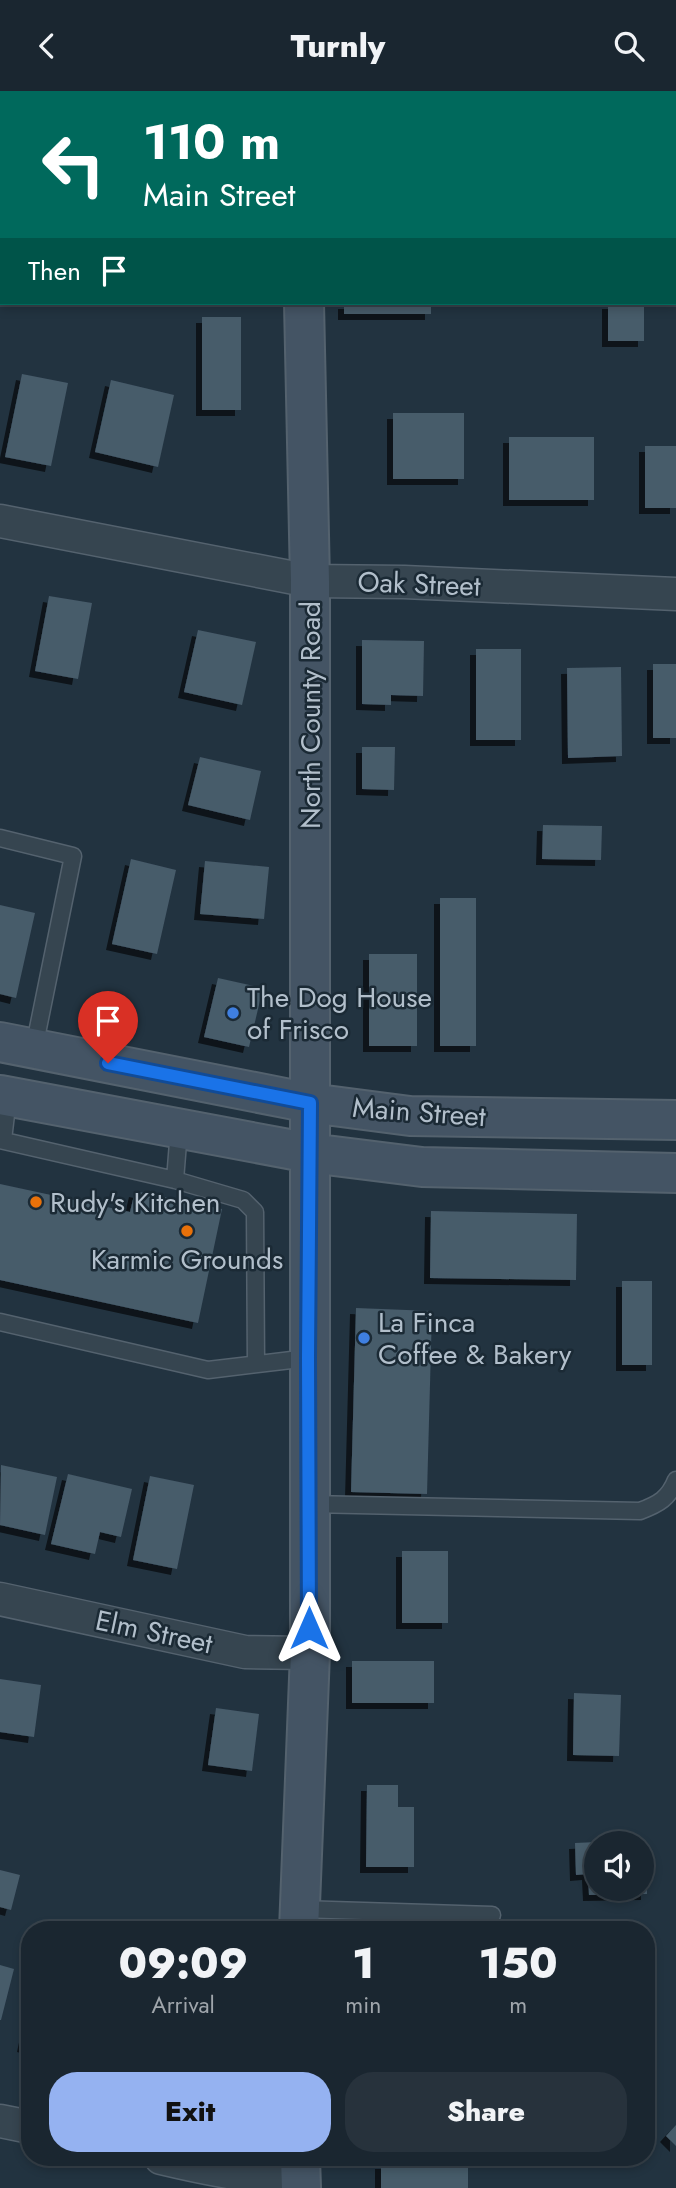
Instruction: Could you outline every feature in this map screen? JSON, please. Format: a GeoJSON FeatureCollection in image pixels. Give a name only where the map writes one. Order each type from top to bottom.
{"type":"FeatureCollection","features":[{"type":"Feature","properties":{"kind":"street","name":"North County Road"},"geometry":{"type":"LineString","coordinates":[[299,1919],[310,1653],[310,581],[304,305]]}},
{"type":"Feature","properties":{"kind":"street","name":"Oak Street"},"geometry":{"type":"LineString","coordinates":[[1,529],[310,581],[404,582],[676,594]]}},
{"type":"Feature","properties":{"kind":"street","name":"Main Street"},"geometry":{"type":"LineString","coordinates":[[17,1045],[310,1128],[422,1167],[668,1173]]}},
{"type":"Feature","properties":{"kind":"street","name":"Main Street"},"geometry":{"type":"LineString","coordinates":[[4,1096],[179,1130],[310,1128],[410,1116],[668,1120]]}},
{"type":"Feature","properties":{"kind":"street"},"geometry":{"type":"LineString","coordinates":[[668,1120],[668,1173]]}},
{"type":"Feature","properties":{"kind":"street","name":"Elm Street"},"geometry":{"type":"LineString","coordinates":[[0,1599],[245,1652],[310,1653]]}},
{"type":"Feature","properties":{"kind":"street"},"geometry":{"type":"LineString","coordinates":[[0,2121],[21,2125]]}},
{"type":"Feature","properties":{"kind":"street"},"geometry":{"type":"LineString","coordinates":[[196,2166],[264,2178],[300,2175]]}},
{"type":"Feature","properties":{"kind":"lane"},"geometry":{"type":"LineString","coordinates":[[0,838],[73,856],[17,1045]]}},
{"type":"Feature","properties":{"kind":"lane"},"geometry":{"type":"LineString","coordinates":[[4,1096],[1,1140],[175,1180],[243,1200],[255,1212],[256,1364]]}},
{"type":"Feature","properties":{"kind":"lane"},"geometry":{"type":"LineString","coordinates":[[175,1180],[179,1130]]}},
{"type":"Feature","properties":{"kind":"lane"},"geometry":{"type":"LineString","coordinates":[[0,1322],[208,1370],[308,1358]]}},
{"type":"Feature","properties":{"kind":"lane"},"geometry":{"type":"LineString","coordinates":[[309,1504],[640,1511],[658,1505],[670,1494],[676,1480]]}},
{"type":"Feature","properties":{"kind":"lane"},"geometry":{"type":"LineString","coordinates":[[299,1919],[492,1915]]}},
{"type":"Feature","properties":{"kind":"building"},"geometry":{"type":"Polygon","coordinates":[[[344,305],[431,305],[431,314],[344,314],[344,305]]]}},
{"type":"Feature","properties":{"kind":"building"},"geometry":{"type":"Polygon","coordinates":[[[608,305],[644,305],[644,341],[608,341],[608,305]]]}},
{"type":"Feature","properties":{"kind":"building"},"geometry":{"type":"Polygon","coordinates":[[[202,317],[241,317],[241,410],[202,410],[202,317]]]}},
{"type":"Feature","properties":{"kind":"building"},"geometry":{"type":"Polygon","coordinates":[[[22,374],[68,383],[51,466],[5,457],[22,374]]]}},
{"type":"Feature","properties":{"kind":"building"},"geometry":{"type":"Polygon","coordinates":[[[111,380],[174,395],[158,467],[95,452],[111,380]]]}},
{"type":"Feature","properties":{"kind":"building"},"geometry":{"type":"Polygon","coordinates":[[[393,413],[464,413],[464,479],[393,479],[393,413]]]}},
{"type":"Feature","properties":{"kind":"building"},"geometry":{"type":"Polygon","coordinates":[[[509,437],[594,437],[594,500],[509,500],[509,437]]]}},
{"type":"Feature","properties":{"kind":"building"},"geometry":{"type":"Polygon","coordinates":[[[645,446],[676,446],[676,508],[645,508],[645,446]]]}},
{"type":"Feature","properties":{"kind":"building"},"geometry":{"type":"Polygon","coordinates":[[[49,596],[92,603],[78,679],[35,671],[49,596]]]}},
{"type":"Feature","properties":{"kind":"building"},"geometry":{"type":"Polygon","coordinates":[[[198,630],[256,642],[242,705],[184,692],[198,630]]]}},
{"type":"Feature","properties":{"kind":"building"},"geometry":{"type":"Polygon","coordinates":[[[362,640],[424,641],[423,696],[391,695],[391,705],[362,704],[362,640]]]}},
{"type":"Feature","properties":{"kind":"building"},"geometry":{"type":"Polygon","coordinates":[[[476,649],[521,649],[521,740],[476,740],[476,649]]]}},
{"type":"Feature","properties":{"kind":"building"},"geometry":{"type":"Polygon","coordinates":[[[653,664],[676,664],[676,738],[653,738],[653,664]]]}},
{"type":"Feature","properties":{"kind":"building"},"geometry":{"type":"Polygon","coordinates":[[[621,667],[622,756],[568,758],[567,668],[621,667]]]}},
{"type":"Feature","properties":{"kind":"building"},"geometry":{"type":"Polygon","coordinates":[[[362,747],[395,747],[394,790],[362,789],[362,747]]]}},
{"type":"Feature","properties":{"kind":"building"},"geometry":{"type":"Polygon","coordinates":[[[200,757],[261,771],[250,820],[188,805],[200,757]]]}},
{"type":"Feature","properties":{"kind":"building"},"geometry":{"type":"Polygon","coordinates":[[[543,825],[602,826],[601,860],[542,859],[543,825]]]}},
{"type":"Feature","properties":{"kind":"building"},"geometry":{"type":"Polygon","coordinates":[[[131,859],[176,870],[157,954],[112,944],[131,859]]]}},
{"type":"Feature","properties":{"kind":"building"},"geometry":{"type":"Polygon","coordinates":[[[205,861],[269,867],[264,919],[200,914],[205,861]]]}},
{"type":"Feature","properties":{"kind":"building"},"geometry":{"type":"Polygon","coordinates":[[[440,898],[476,898],[476,1046],[440,1046],[440,898]]]}},
{"type":"Feature","properties":{"kind":"building"},"geometry":{"type":"Polygon","coordinates":[[[0,905],[35,913],[16,998],[0,994],[0,905]]]}},
{"type":"Feature","properties":{"kind":"building"},"geometry":{"type":"Polygon","coordinates":[[[369,954],[417,954],[417,1046],[369,1046],[369,954]]]}},
{"type":"Feature","properties":{"kind":"building"},"geometry":{"type":"Polygon","coordinates":[[[218,978],[263,988],[249,1047],[204,1037],[218,978]]]}},
{"type":"Feature","properties":{"kind":"building"},"geometry":{"type":"Polygon","coordinates":[[[0,1184],[130,1212],[135,1191],[222,1209],[198,1323],[0,1280],[0,1184]]]}},
{"type":"Feature","properties":{"kind":"building"},"geometry":{"type":"Polygon","coordinates":[[[431,1211],[577,1214],[576,1280],[430,1278],[431,1211]]]}},
{"type":"Feature","properties":{"kind":"building"},"geometry":{"type":"Polygon","coordinates":[[[622,1281],[652,1281],[652,1365],[622,1365],[622,1281]]]}},
{"type":"Feature","properties":{"kind":"building"},"geometry":{"type":"Polygon","coordinates":[[[356,1308],[432,1311],[427,1494],[351,1492],[356,1308]]]}},
{"type":"Feature","properties":{"kind":"building"},"geometry":{"type":"Polygon","coordinates":[[[1,1465],[57,1477],[45,1535],[0,1525],[1,1465]]]}},
{"type":"Feature","properties":{"kind":"building"},"geometry":{"type":"Polygon","coordinates":[[[68,1474],[132,1489],[121,1537],[100,1532],[95,1554],[51,1544],[68,1474]]]}},
{"type":"Feature","properties":{"kind":"building"},"geometry":{"type":"Polygon","coordinates":[[[150,1476],[194,1485],[177,1569],[133,1560],[150,1476]]]}},
{"type":"Feature","properties":{"kind":"building"},"geometry":{"type":"Polygon","coordinates":[[[402,1551],[448,1551],[448,1623],[402,1623],[402,1551]]]}},
{"type":"Feature","properties":{"kind":"building"},"geometry":{"type":"Polygon","coordinates":[[[352,1661],[434,1661],[434,1703],[352,1703],[352,1661]]]}},
{"type":"Feature","properties":{"kind":"building"},"geometry":{"type":"Polygon","coordinates":[[[0,1679],[41,1685],[34,1737],[0,1732],[0,1679]]]}},
{"type":"Feature","properties":{"kind":"building"},"geometry":{"type":"Polygon","coordinates":[[[574,1693],[621,1695],[619,1756],[573,1755],[574,1693]]]}},
{"type":"Feature","properties":{"kind":"building"},"geometry":{"type":"Polygon","coordinates":[[[216,1708],[259,1714],[252,1771],[208,1765],[216,1708]]]}},
{"type":"Feature","properties":{"kind":"building"},"geometry":{"type":"Polygon","coordinates":[[[367,1785],[398,1785],[398,1807],[414,1807],[414,1867],[366,1867],[367,1785]]]}},
{"type":"Feature","properties":{"kind":"building"},"geometry":{"type":"Polygon","coordinates":[[[575,1843],[584,1843],[584,1874],[576,1875],[575,1843]]]}},
{"type":"Feature","properties":{"kind":"building"},"geometry":{"type":"Polygon","coordinates":[[[0,1870],[20,1875],[11,1910],[0,1907],[0,1870]]]}},
{"type":"Feature","properties":{"kind":"building"},"geometry":{"type":"Polygon","coordinates":[[[0,1965],[14,1969],[1,2020],[0,2020],[0,1965]]]}},
{"type":"Feature","properties":{"kind":"building"},"geometry":{"type":"Polygon","coordinates":[[[676,2125],[676,2146],[666,2136],[676,2125]]]}},
{"type":"Feature","properties":{"kind":"building"},"geometry":{"type":"Polygon","coordinates":[[[381,2166],[468,2166],[468,2188],[381,2188],[381,2166]]]}},
{"type":"Feature","properties":{"kind":"place","name":"The Dog House of Frisco"},"geometry":{"type":"Point","coordinates":[233,1013]}},
{"type":"Feature","properties":{"kind":"place","name":"Rudy's Kitchen"},"geometry":{"type":"Point","coordinates":[36,1202]}},
{"type":"Feature","properties":{"kind":"place","name":"Karmic Grounds"},"geometry":{"type":"Point","coordinates":[187,1231]}},
{"type":"Feature","properties":{"kind":"place","name":"La Finca Coffee & Bakery"},"geometry":{"type":"Point","coordinates":[364,1338]}},
{"type":"Feature","properties":{"kind":"route"},"geometry":{"type":"LineString","coordinates":[[108,1063],[310,1103],[309,1628]]}}]}
